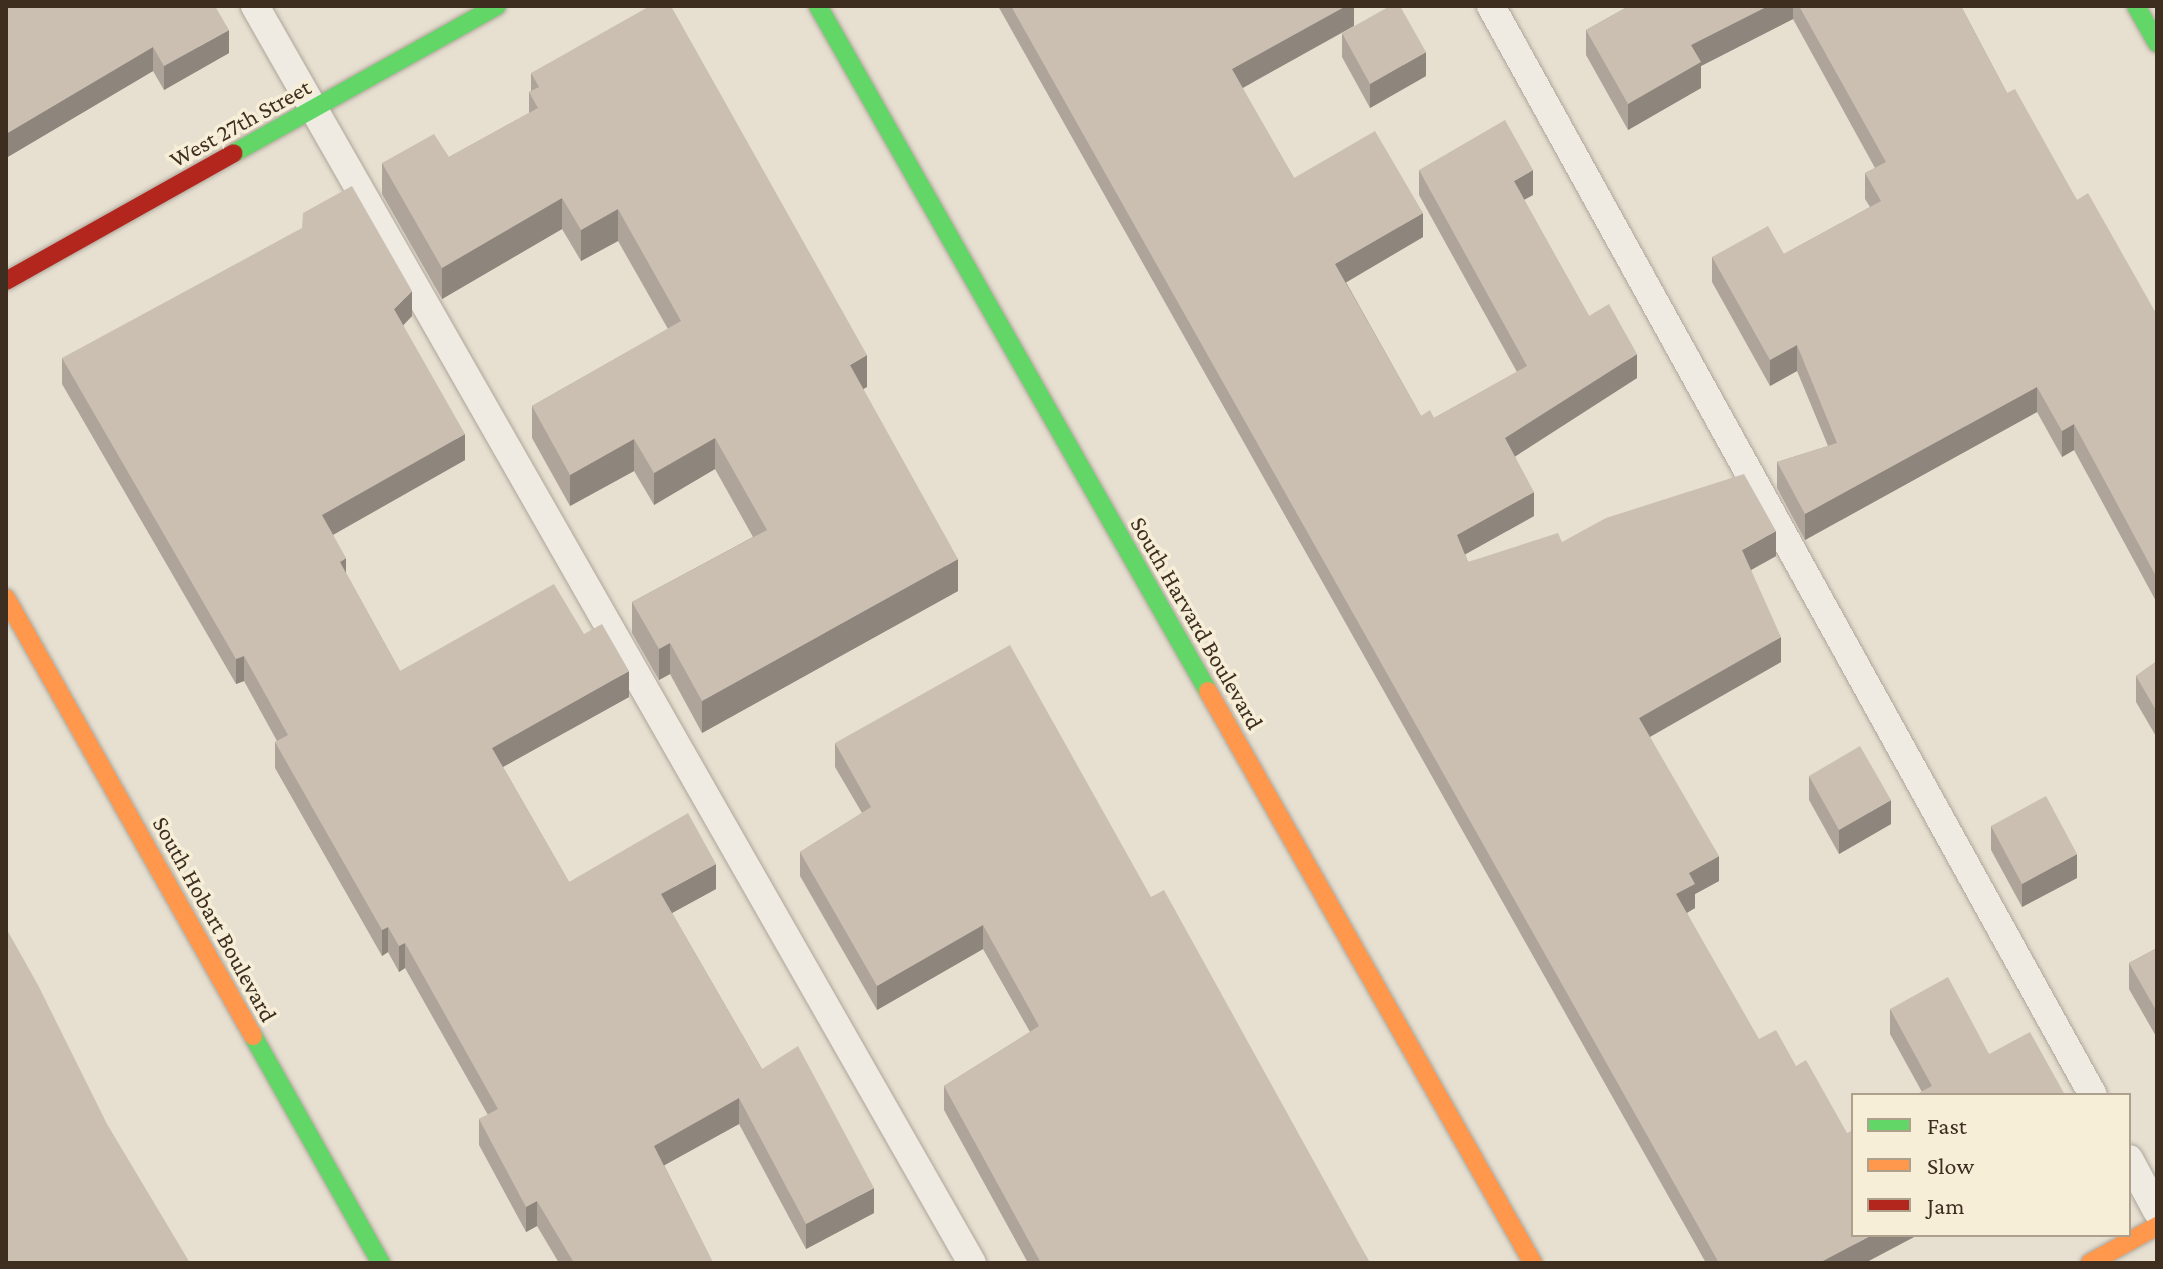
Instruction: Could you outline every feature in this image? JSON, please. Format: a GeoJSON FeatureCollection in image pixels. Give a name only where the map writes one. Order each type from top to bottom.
{"type":"FeatureCollection","features":[{"type":"Feature","properties":{"kind":"street","name":"West 27th Street"},"geometry":{"type":"LineString","coordinates":[[6,281],[497,6]]}},
{"type":"Feature","properties":{"kind":"street","name":"South Harvard Boulevard"},"geometry":{"type":"LineString","coordinates":[[818,6],[1533,1263]]}},
{"type":"Feature","properties":{"kind":"street"},"geometry":{"type":"LineString","coordinates":[[2136,6],[2157,43]]}},
{"type":"Feature","properties":{"kind":"street","name":"South Hobart Boulevard"},"geometry":{"type":"LineString","coordinates":[[6,598],[381,1263]]}},
{"type":"Feature","properties":{"kind":"street"},"geometry":{"type":"LineString","coordinates":[[2090,1263],[2157,1226]]}},
{"type":"Feature","properties":{"kind":"lane"},"geometry":{"type":"LineString","coordinates":[[255,6],[972,1263]]}},
{"type":"Feature","properties":{"kind":"lane"},"geometry":{"type":"LineString","coordinates":[[1491,6],[2092,1093]]}},
{"type":"Feature","properties":{"kind":"lane"},"geometry":{"type":"LineString","coordinates":[[2131,1163],[2157,1211]]}},
{"type":"Feature","properties":{"kind":"building"},"geometry":{"type":"Polygon","coordinates":[[[6,6],[215,6],[229,30],[164,66],[153,47],[6,134],[6,6]]]}},
{"type":"Feature","properties":{"kind":"building"},"geometry":{"type":"Polygon","coordinates":[[[650,6],[671,6],[867,355],[850,365],[958,559],[702,701],[670,643],[659,649],[632,602],[767,530],[715,438],[654,473],[634,439],[570,475],[532,406],[681,321],[618,209],[581,230],[562,198],[442,268],[382,163],[434,134],[449,157],[538,108],[529,92],[539,87],[531,73],[650,6]]]}},
{"type":"Feature","properties":{"kind":"building"},"geometry":{"type":"Polygon","coordinates":[[[1011,6],[1346,6],[1232,69],[1294,178],[1375,131],[1423,213],[1335,264],[1421,416],[1430,410],[1434,418],[1527,366],[1419,170],[1505,120],[1533,170],[1514,181],[1589,316],[1609,304],[1637,354],[1505,438],[1534,492],[1457,535],[1468,562],[1558,533],[1562,542],[1606,518],[1744,474],[1776,531],[1742,550],[1781,637],[1639,718],[1719,856],[1689,873],[1695,884],[1676,894],[1759,1039],[1776,1030],[1796,1066],[1806,1060],[1847,1133],[1851,1131],[1851,1237],[1868,1237],[1819,1263],[1719,1263],[1011,6]]]}},
{"type":"Feature","properties":{"kind":"building"},"geometry":{"type":"Polygon","coordinates":[[[1390,6],[1400,6],[1426,52],[1370,84],[1342,33],[1390,6]]]}},
{"type":"Feature","properties":{"kind":"building"},"geometry":{"type":"Polygon","coordinates":[[[1629,6],[1768,6],[1691,45],[1701,62],[1628,104],[1586,30],[1629,6]]]}},
{"type":"Feature","properties":{"kind":"building"},"geometry":{"type":"Polygon","coordinates":[[[1799,6],[1961,6],[2007,93],[2015,89],[2077,200],[2088,193],[2157,315],[2157,578],[2074,424],[2062,431],[2037,387],[1805,514],[1777,462],[1837,443],[1797,345],[1770,360],[1712,257],[1768,226],[1784,254],[1881,201],[1865,173],[1886,162],[1799,6]]]}},
{"type":"Feature","properties":{"kind":"building"},"geometry":{"type":"Polygon","coordinates":[[[352,186],[412,291],[394,309],[465,434],[322,515],[346,558],[340,562],[400,671],[554,584],[584,634],[602,624],[629,671],[492,748],[569,882],[688,813],[716,864],[661,894],[762,1069],[798,1046],[874,1188],[806,1224],[739,1098],[654,1146],[713,1263],[574,1263],[537,1201],[526,1207],[479,1119],[498,1109],[405,943],[399,946],[388,927],[382,930],[275,742],[288,735],[244,656],[236,659],[62,358],[302,228],[303,213],[352,186]]]}},
{"type":"Feature","properties":{"kind":"building"},"geometry":{"type":"Polygon","coordinates":[[[1010,645],[1151,897],[1164,890],[1370,1263],[1041,1263],[944,1086],[1039,1026],[983,925],[877,986],[800,852],[871,807],[835,743],[1010,645]]]}},
{"type":"Feature","properties":{"kind":"building"},"geometry":{"type":"Polygon","coordinates":[[[2157,661],[2157,712],[2136,676],[2157,661]]]}},
{"type":"Feature","properties":{"kind":"building"},"geometry":{"type":"Polygon","coordinates":[[[1860,746],[1891,800],[1839,830],[1809,776],[1860,746]]]}},
{"type":"Feature","properties":{"kind":"building"},"geometry":{"type":"Polygon","coordinates":[[[2046,796],[2077,854],[2022,884],[1991,826],[2046,796]]]}},
{"type":"Feature","properties":{"kind":"building"},"geometry":{"type":"Polygon","coordinates":[[[6,928],[107,1124],[190,1263],[6,1263],[6,928]]]}},
{"type":"Feature","properties":{"kind":"building"},"geometry":{"type":"Polygon","coordinates":[[[2157,948],[2157,1012],[2129,963],[2157,948]]]}},
{"type":"Feature","properties":{"kind":"building"},"geometry":{"type":"Polygon","coordinates":[[[1948,977],[1989,1054],[2030,1032],[2064,1093],[1919,1093],[1932,1086],[1890,1009],[1948,977]]]}},
{"type":"Feature","properties":{"kind":"traffic: fast"},"geometry":{"type":"LineString","coordinates":[[234,153],[497,6]]}},
{"type":"Feature","properties":{"kind":"traffic: fast"},"geometry":{"type":"LineString","coordinates":[[818,6],[1208,691]]}},
{"type":"Feature","properties":{"kind":"traffic: fast"},"geometry":{"type":"LineString","coordinates":[[2136,6],[2157,43]]}},
{"type":"Feature","properties":{"kind":"traffic: fast"},"geometry":{"type":"LineString","coordinates":[[253,1036],[381,1263]]}},
{"type":"Feature","properties":{"kind":"traffic: slow"},"geometry":{"type":"LineString","coordinates":[[6,598],[253,1036]]}},
{"type":"Feature","properties":{"kind":"traffic: slow"},"geometry":{"type":"LineString","coordinates":[[1208,691],[1533,1263]]}},
{"type":"Feature","properties":{"kind":"traffic: slow"},"geometry":{"type":"LineString","coordinates":[[2090,1263],[2157,1226]]}},
{"type":"Feature","properties":{"kind":"traffic: jam"},"geometry":{"type":"LineString","coordinates":[[6,281],[234,153]]}}]}
